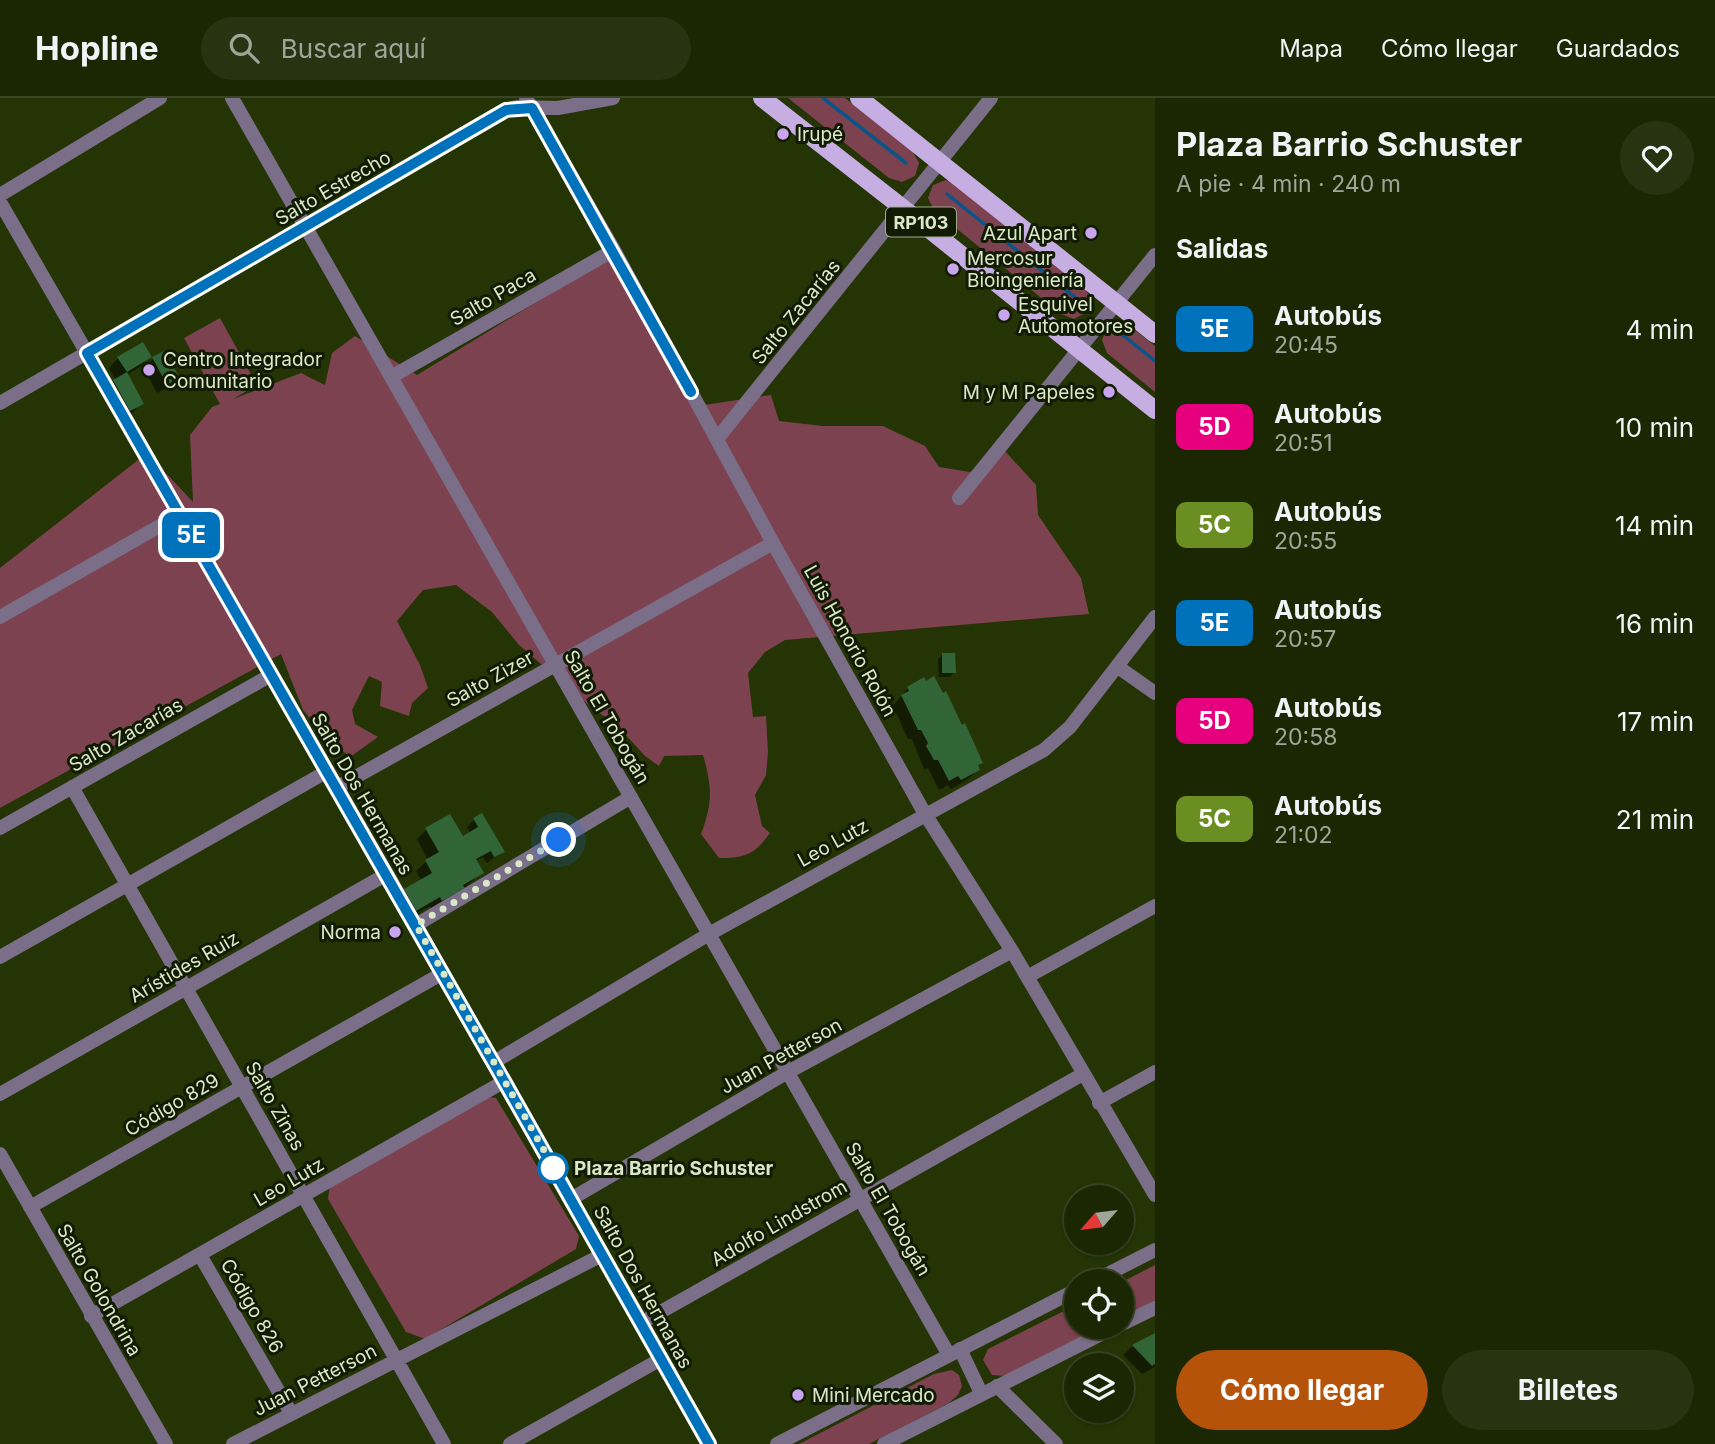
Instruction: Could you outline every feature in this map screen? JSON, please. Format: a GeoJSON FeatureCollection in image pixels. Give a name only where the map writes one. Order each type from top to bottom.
{"type":"FeatureCollection","features":[{"type":"Feature","properties":{"kind":"main road","name":"RP103"},"geometry":{"type":"LineString","coordinates":[[762,98],[1155,410]]}},
{"type":"Feature","properties":{"kind":"main road","name":"RP103"},"geometry":{"type":"LineString","coordinates":[[859,98],[1155,334]]}},
{"type":"Feature","properties":{"kind":"street"},"geometry":{"type":"LineString","coordinates":[[0,195],[160,98]]}},
{"type":"Feature","properties":{"kind":"street","name":"Salto El Tobogán"},"geometry":{"type":"LineString","coordinates":[[232,98],[860,1198],[981,1394]]}},
{"type":"Feature","properties":{"kind":"street","name":"Salto Estrecho"},"geometry":{"type":"LineString","coordinates":[[0,403],[506,110],[529,103],[558,108],[612,98]]}},
{"type":"Feature","properties":{"kind":"street","name":"Salto Zacarías"},"geometry":{"type":"LineString","coordinates":[[717,439],[991,98]]}},
{"type":"Feature","properties":{"kind":"street","name":"Luis Honorio Rolón"},"geometry":{"type":"LineString","coordinates":[[529,103],[614,250],[773,543],[925,814],[1012,951],[1155,1195]]}},
{"type":"Feature","properties":{"kind":"street","name":"Salto Dos Hermanas"},"geometry":{"type":"LineString","coordinates":[[0,202],[387,874],[709,1444]]}},
{"type":"Feature","properties":{"kind":"street","name":"Salto Paca"},"geometry":{"type":"LineString","coordinates":[[391,376],[614,250]]}},
{"type":"Feature","properties":{"kind":"street"},"geometry":{"type":"LineString","coordinates":[[959,498],[1155,255]]}},
{"type":"Feature","properties":{"kind":"street"},"geometry":{"type":"LineString","coordinates":[[0,617],[179,515]]}},
{"type":"Feature","properties":{"kind":"street","name":"Salto Zizer"},"geometry":{"type":"LineString","coordinates":[[336,788],[773,543]]}},
{"type":"Feature","properties":{"kind":"street","name":"Leo Lutz"},"geometry":{"type":"LineString","coordinates":[[494,1062],[709,934],[1044,750],[1070,727],[1155,617]]}},
{"type":"Feature","properties":{"kind":"street"},"geometry":{"type":"LineString","coordinates":[[1118,667],[1155,693]]}},
{"type":"Feature","properties":{"kind":"street","name":"Salto Zacarías"},"geometry":{"type":"LineString","coordinates":[[0,828],[271,675]]}},
{"type":"Feature","properties":{"kind":"street"},"geometry":{"type":"LineString","coordinates":[[0,957],[326,772]]}},
{"type":"Feature","properties":{"kind":"street","name":"Salto Zinas"},"geometry":{"type":"LineString","coordinates":[[72,788],[444,1444]]}},
{"type":"Feature","properties":{"kind":"street"},"geometry":{"type":"LineString","coordinates":[[416,925],[631,797]]}},
{"type":"Feature","properties":{"kind":"street","name":"Arístides Ruiz"},"geometry":{"type":"LineString","coordinates":[[0,1094],[387,874]]}},
{"type":"Feature","properties":{"kind":"street"},"geometry":{"type":"LineString","coordinates":[[1027,977],[1155,906]]}},
{"type":"Feature","properties":{"kind":"street","name":"Juan Petterson"},"geometry":{"type":"LineString","coordinates":[[571,1199],[788,1072],[1012,951]]}},
{"type":"Feature","properties":{"kind":"street","name":"Código 829"},"geometry":{"type":"LineString","coordinates":[[30,1207],[443,973]]}},
{"type":"Feature","properties":{"kind":"street"},"geometry":{"type":"LineString","coordinates":[[1099,1103],[1155,1072]]}},
{"type":"Feature","properties":{"kind":"street","name":"Adolfo Lindstrom"},"geometry":{"type":"LineString","coordinates":[[641,1323],[1083,1074]]}},
{"type":"Feature","properties":{"kind":"street","name":"Leo Lutz"},"geometry":{"type":"LineString","coordinates":[[91,1316],[505,1081]]}},
{"type":"Feature","properties":{"kind":"street","name":"Salto Golondrina"},"geometry":{"type":"LineString","coordinates":[[0,1154],[166,1444]]}},
{"type":"Feature","properties":{"kind":"street"},"geometry":{"type":"LineString","coordinates":[[1118,1269],[1155,1250]]}},
{"type":"Feature","properties":{"kind":"street","name":"Código 826"},"geometry":{"type":"LineString","coordinates":[[200,1255],[291,1413]]}},
{"type":"Feature","properties":{"kind":"street","name":"Juan Petterson"},"geometry":{"type":"LineString","coordinates":[[233,1444],[602,1255]]}},
{"type":"Feature","properties":{"kind":"street"},"geometry":{"type":"LineString","coordinates":[[777,1444],[1064,1296]]}},
{"type":"Feature","properties":{"kind":"street"},"geometry":{"type":"LineString","coordinates":[[1134,1318],[1155,1308]]}},
{"type":"Feature","properties":{"kind":"street"},"geometry":{"type":"LineString","coordinates":[[884,1444],[1091,1339]]}},
{"type":"Feature","properties":{"kind":"street"},"geometry":{"type":"LineString","coordinates":[[510,1444],[661,1359]]}},
{"type":"Feature","properties":{"kind":"street"},"geometry":{"type":"LineString","coordinates":[[997,1386],[1056,1444]]}},
{"type":"Feature","properties":{"kind":"shaded area"},"geometry":{"type":"Polygon","coordinates":[[[788,98],[845,98],[912,151],[919,163],[915,176],[902,182],[889,178],[788,98]]]}},
{"type":"Feature","properties":{"kind":"shaded area"},"geometry":{"type":"Polygon","coordinates":[[[946,180],[958,185],[1084,287],[1091,299],[1087,312],[1074,319],[1061,314],[934,210],[928,198],[933,185],[946,180]]]}},
{"type":"Feature","properties":{"kind":"shaded area"},"geometry":{"type":"Polygon","coordinates":[[[614,255],[704,405],[771,395],[779,421],[823,426],[883,426],[925,446],[939,467],[970,472],[1005,451],[1036,485],[1038,515],[1081,578],[1089,614],[785,640],[765,652],[748,673],[753,717],[766,716],[766,775],[755,795],[762,826],[770,833],[754,851],[736,857],[719,858],[701,834],[708,813],[710,794],[703,755],[664,756],[659,766],[645,756],[614,722],[597,712],[519,645],[492,612],[456,585],[423,590],[397,621],[420,665],[428,688],[412,703],[409,716],[380,706],[382,682],[369,676],[352,710],[355,724],[378,737],[350,757],[328,739],[303,710],[281,654],[0,808],[0,568],[147,453],[193,502],[190,435],[212,407],[220,404],[184,338],[220,318],[257,385],[233,399],[301,373],[325,385],[332,353],[355,336],[417,375],[614,255]]]}},
{"type":"Feature","properties":{"kind":"shaded area"},"geometry":{"type":"Polygon","coordinates":[[[1119,322],[1132,328],[1155,346],[1155,392],[1107,353],[1102,340],[1107,328],[1119,322]]]}},
{"type":"Feature","properties":{"kind":"shaded area","name":"Plaza Barrio Schuster"},"geometry":{"type":"Polygon","coordinates":[[[481,1096],[496,1098],[579,1236],[576,1249],[425,1339],[406,1332],[328,1199],[330,1185],[481,1096]]]}},
{"type":"Feature","properties":{"kind":"shaded area"},"geometry":{"type":"Polygon","coordinates":[[[1155,1265],[1155,1301],[1134,1312],[1134,1276],[1155,1265]]]}},
{"type":"Feature","properties":{"kind":"shaded area"},"geometry":{"type":"Polygon","coordinates":[[[1064,1311],[1064,1339],[1080,1339],[1006,1376],[992,1375],[983,1360],[988,1349],[1064,1311]]]}},
{"type":"Feature","properties":{"kind":"shaded area"},"geometry":{"type":"Polygon","coordinates":[[[952,1370],[959,1375],[962,1386],[958,1395],[949,1403],[869,1444],[799,1444],[934,1374],[952,1370]]]}},
{"type":"Feature","properties":{"kind":"building"},"geometry":{"type":"Polygon","coordinates":[[[143,342],[152,357],[127,372],[117,357],[143,342]]]}},
{"type":"Feature","properties":{"kind":"building"},"geometry":{"type":"Polygon","coordinates":[[[164,351],[180,378],[167,385],[152,357],[164,351]]]}},
{"type":"Feature","properties":{"kind":"building"},"geometry":{"type":"Polygon","coordinates":[[[127,372],[144,404],[130,411],[113,380],[127,372]]]}},
{"type":"Feature","properties":{"kind":"building"},"geometry":{"type":"Polygon","coordinates":[[[942,653],[955,653],[956,673],[942,673],[942,653]]]}},
{"type":"Feature","properties":{"kind":"building"},"geometry":{"type":"Polygon","coordinates":[[[934,676],[943,693],[946,691],[962,725],[965,723],[983,763],[978,765],[980,770],[961,780],[958,776],[949,781],[938,760],[934,760],[926,746],[928,743],[921,730],[918,730],[901,695],[909,691],[907,687],[924,677],[926,681],[934,676]]]}},
{"type":"Feature","properties":{"kind":"building"},"geometry":{"type":"Polygon","coordinates":[[[482,813],[505,852],[494,857],[491,851],[476,859],[484,873],[442,901],[440,897],[416,911],[404,889],[432,873],[425,860],[439,852],[425,828],[450,814],[463,836],[478,827],[473,818],[482,813]]]}},
{"type":"Feature","properties":{"kind":"building"},"geometry":{"type":"Polygon","coordinates":[[[1155,1333],[1155,1364],[1152,1366],[1132,1345],[1155,1333]]]}},
{"type":"Feature","properties":{"kind":"waterway"},"geometry":{"type":"LineString","coordinates":[[823,98],[906,163]]}},
{"type":"Feature","properties":{"kind":"waterway"},"geometry":{"type":"LineString","coordinates":[[947,194],[1082,303]]}},
{"type":"Feature","properties":{"kind":"waterway"},"geometry":{"type":"LineString","coordinates":[[1119,332],[1155,361]]}},
{"type":"Feature","properties":{"kind":"bus line","name":"5E"},"geometry":{"type":"LineString","coordinates":[[691,392],[614,250],[532,108],[517,107],[506,110],[87,353],[387,874],[709,1444]]}},
{"type":"Feature","properties":{"kind":"place","name":"Irupé"},"geometry":{"type":"Point","coordinates":[783,134]}},
{"type":"Feature","properties":{"kind":"place","name":"Azul Apart"},"geometry":{"type":"Point","coordinates":[1091,233]}},
{"type":"Feature","properties":{"kind":"place","name":"Mercosur Bioingeniería"},"geometry":{"type":"Point","coordinates":[953,269]}},
{"type":"Feature","properties":{"kind":"place","name":"Esquivel Automotores"},"geometry":{"type":"Point","coordinates":[1004,315]}},
{"type":"Feature","properties":{"kind":"place","name":"Centro Integrador Comunitario"},"geometry":{"type":"Point","coordinates":[149,370]}},
{"type":"Feature","properties":{"kind":"place","name":"M y M Papeles"},"geometry":{"type":"Point","coordinates":[1109,392]}},
{"type":"Feature","properties":{"kind":"place","name":"Norma"},"geometry":{"type":"Point","coordinates":[395,932]}},
{"type":"Feature","properties":{"kind":"place","name":"Plaza Barrio Schuster"},"geometry":{"type":"Point","coordinates":[553,1168]}},
{"type":"Feature","properties":{"kind":"place","name":"Mini Mercado"},"geometry":{"type":"Point","coordinates":[798,1395]}},
{"type":"Feature","properties":{"kind":"route"},"geometry":{"type":"LineString","coordinates":[[553,1168],[558,1175],[416,925],[559,840]]}}]}
